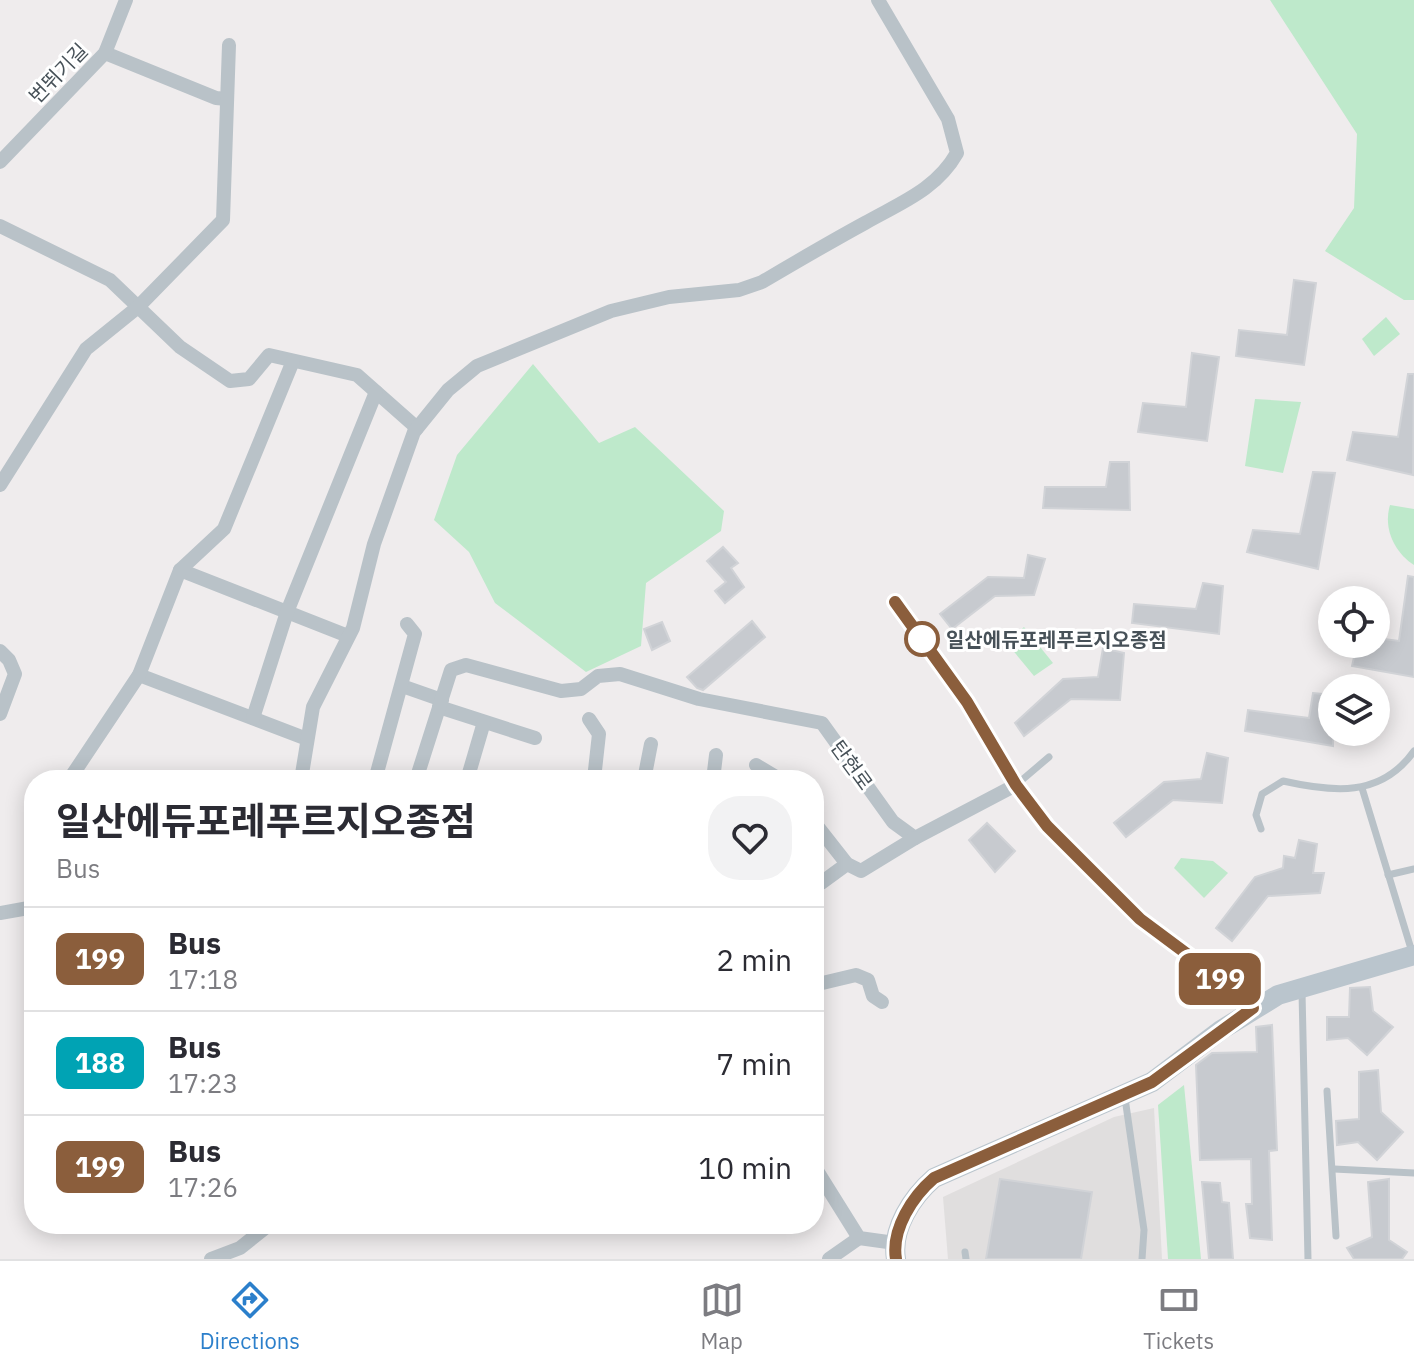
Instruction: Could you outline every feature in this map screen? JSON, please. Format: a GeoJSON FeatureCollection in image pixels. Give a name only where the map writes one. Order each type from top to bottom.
{"type":"FeatureCollection","features":[{"type":"Feature","properties":{"kind":"main road"},"geometry":{"type":"LineString","coordinates":[[895,1251],[919,1191],[934,1178],[1152,1082],[1253,1008],[1302,986],[1414,956]]}},
{"type":"Feature","properties":{"kind":"street","name":"번뛰기길"},"geometry":{"type":"LineString","coordinates":[[0,162],[105,53],[126,0]]}},
{"type":"Feature","properties":{"kind":"street"},"geometry":{"type":"LineString","coordinates":[[302,770],[320,687],[348,636],[361,604],[374,544],[417,428],[448,390],[477,366],[611,311],[669,297],[739,290],[762,282],[933,184],[947,170],[957,153],[948,119],[878,0]]}},
{"type":"Feature","properties":{"kind":"street"},"geometry":{"type":"LineString","coordinates":[[0,485],[86,349],[138,307],[223,220],[229,45]]}},
{"type":"Feature","properties":{"kind":"street"},"geometry":{"type":"LineString","coordinates":[[105,53],[216,98],[227,99]]}},
{"type":"Feature","properties":{"kind":"street"},"geometry":{"type":"LineString","coordinates":[[0,226],[110,280],[180,347],[230,381],[249,379],[269,355],[357,375],[417,428]]}},
{"type":"Feature","properties":{"kind":"street"},"geometry":{"type":"LineString","coordinates":[[76,770],[139,675],[180,570],[224,529],[293,361]]}},
{"type":"Feature","properties":{"kind":"street"},"geometry":{"type":"LineString","coordinates":[[253,718],[287,612],[376,392]]}},
{"type":"Feature","properties":{"kind":"street"},"geometry":{"type":"LineString","coordinates":[[180,570],[348,636]]}},
{"type":"Feature","properties":{"kind":"street"},"geometry":{"type":"LineString","coordinates":[[895,602],[967,702],[1016,785],[1047,826],[1140,919],[1242,995],[1253,1008]]}},
{"type":"Feature","properties":{"kind":"street"},"geometry":{"type":"LineString","coordinates":[[378,770],[415,634],[407,624]]}},
{"type":"Feature","properties":{"kind":"street"},"geometry":{"type":"LineString","coordinates":[[0,651],[9,660],[15,674],[0,714]]}},
{"type":"Feature","properties":{"kind":"street","name":"탄현로"},"geometry":{"type":"LineString","coordinates":[[440,704],[451,670],[466,665],[561,691],[581,689],[598,676],[620,674],[699,699],[822,723],[893,822],[915,838]]}},
{"type":"Feature","properties":{"kind":"street"},"geometry":{"type":"LineString","coordinates":[[139,675],[307,739]]}},
{"type":"Feature","properties":{"kind":"street"},"geometry":{"type":"LineString","coordinates":[[402,686],[484,722],[535,738]]}},
{"type":"Feature","properties":{"kind":"street"},"geometry":{"type":"LineString","coordinates":[[420,770],[440,704]]}},
{"type":"Feature","properties":{"kind":"street"},"geometry":{"type":"LineString","coordinates":[[589,719],[599,734],[595,770]]}},
{"type":"Feature","properties":{"kind":"street"},"geometry":{"type":"LineString","coordinates":[[470,770],[484,722]]}},
{"type":"Feature","properties":{"kind":"street"},"geometry":{"type":"LineString","coordinates":[[646,770],[651,744]]}},
{"type":"Feature","properties":{"kind":"street"},"geometry":{"type":"LineString","coordinates":[[714,770],[716,755]]}},
{"type":"Feature","properties":{"kind":"street"},"geometry":{"type":"LineString","coordinates":[[824,835],[847,864],[861,871],[915,838],[1016,785]]}},
{"type":"Feature","properties":{"kind":"street"},"geometry":{"type":"LineString","coordinates":[[824,881],[847,864]]}},
{"type":"Feature","properties":{"kind":"street"},"geometry":{"type":"LineString","coordinates":[[0,913],[24,909]]}},
{"type":"Feature","properties":{"kind":"street"},"geometry":{"type":"LineString","coordinates":[[824,983],[856,975],[868,980],[873,996],[882,1002]]}},
{"type":"Feature","properties":{"kind":"street"},"geometry":{"type":"LineString","coordinates":[[824,1182],[859,1238],[895,1251]]}},
{"type":"Feature","properties":{"kind":"street"},"geometry":{"type":"LineString","coordinates":[[211,1259],[240,1248],[258,1234]]}},
{"type":"Feature","properties":{"kind":"street"},"geometry":{"type":"LineString","coordinates":[[829,1259],[859,1238]]}},
{"type":"Feature","properties":{"kind":"lane"},"geometry":{"type":"LineString","coordinates":[[1261,829],[1256,815],[1262,794],[1283,781],[1326,791],[1362,788],[1404,766],[1414,751]]}},
{"type":"Feature","properties":{"kind":"lane"},"geometry":{"type":"LineString","coordinates":[[1016,785],[1049,757]]}},
{"type":"Feature","properties":{"kind":"lane"},"geometry":{"type":"LineString","coordinates":[[1362,788],[1414,956]]}},
{"type":"Feature","properties":{"kind":"lane"},"geometry":{"type":"LineString","coordinates":[[1388,875],[1414,869]]}},
{"type":"Feature","properties":{"kind":"lane"},"geometry":{"type":"LineString","coordinates":[[1302,986],[1308,1259]]}},
{"type":"Feature","properties":{"kind":"lane"},"geometry":{"type":"LineString","coordinates":[[1327,1091],[1336,1236]]}},
{"type":"Feature","properties":{"kind":"lane"},"geometry":{"type":"LineString","coordinates":[[1124,1096],[1144,1230],[1142,1259]]}},
{"type":"Feature","properties":{"kind":"lane"},"geometry":{"type":"LineString","coordinates":[[1334,1169],[1414,1173]]}},
{"type":"Feature","properties":{"kind":"shaded area"},"geometry":{"type":"Polygon","coordinates":[[[1154,1108],[1162,1259],[948,1259],[943,1197],[1114,1117],[1154,1108]]]}},
{"type":"Feature","properties":{"kind":"green space"},"geometry":{"type":"Polygon","coordinates":[[[1270,0],[1414,0],[1414,300],[1404,300],[1325,251],[1354,208],[1357,134],[1270,0]]]}},
{"type":"Feature","properties":{"kind":"green space"},"geometry":{"type":"Polygon","coordinates":[[[1386,317],[1400,334],[1374,356],[1362,339],[1386,317]]]}},
{"type":"Feature","properties":{"kind":"green space"},"geometry":{"type":"Polygon","coordinates":[[[533,364],[599,443],[635,427],[724,511],[721,531],[646,583],[641,646],[586,672],[495,603],[469,552],[434,520],[457,455],[533,364]]]}},
{"type":"Feature","properties":{"kind":"green space"},"geometry":{"type":"Polygon","coordinates":[[[1255,399],[1301,402],[1283,473],[1245,466],[1255,399]]]}},
{"type":"Feature","properties":{"kind":"green space"},"geometry":{"type":"Polygon","coordinates":[[[1390,505],[1414,509],[1414,565],[1392,539],[1388,522],[1390,505]]]}},
{"type":"Feature","properties":{"kind":"green space"},"geometry":{"type":"Polygon","coordinates":[[[1024,627],[1053,663],[1034,676],[1006,642],[1024,627]]]}},
{"type":"Feature","properties":{"kind":"green space"},"geometry":{"type":"Polygon","coordinates":[[[1181,858],[1213,861],[1228,873],[1204,898],[1174,868],[1181,858]]]}},
{"type":"Feature","properties":{"kind":"green space"},"geometry":{"type":"Polygon","coordinates":[[[1184,1085],[1201,1259],[1168,1259],[1158,1105],[1184,1085]]]}},
{"type":"Feature","properties":{"kind":"building"},"geometry":{"type":"Polygon","coordinates":[[[1294,280],[1316,283],[1304,365],[1236,356],[1239,330],[1287,335],[1294,280]]]}},
{"type":"Feature","properties":{"kind":"building"},"geometry":{"type":"Polygon","coordinates":[[[1192,353],[1219,357],[1207,441],[1138,432],[1143,403],[1186,407],[1192,353]]]}},
{"type":"Feature","properties":{"kind":"building"},"geometry":{"type":"Polygon","coordinates":[[[1408,374],[1414,374],[1413,475],[1347,460],[1353,432],[1398,437],[1408,374]]]}},
{"type":"Feature","properties":{"kind":"building"},"geometry":{"type":"Polygon","coordinates":[[[1110,462],[1129,462],[1130,510],[1043,508],[1045,487],[1106,487],[1110,462]]]}},
{"type":"Feature","properties":{"kind":"building"},"geometry":{"type":"Polygon","coordinates":[[[1313,472],[1335,473],[1318,569],[1247,552],[1253,530],[1300,534],[1313,472]]]}},
{"type":"Feature","properties":{"kind":"building"},"geometry":{"type":"Polygon","coordinates":[[[723,547],[738,563],[731,568],[744,587],[725,603],[715,591],[726,582],[707,561],[723,547]]]}},
{"type":"Feature","properties":{"kind":"building"},"geometry":{"type":"Polygon","coordinates":[[[1028,555],[1045,559],[1034,595],[995,596],[952,629],[940,614],[988,577],[1024,578],[1028,555]]]}},
{"type":"Feature","properties":{"kind":"building"},"geometry":{"type":"Polygon","coordinates":[[[1408,576],[1414,577],[1414,677],[1352,666],[1354,658],[1390,658],[1390,640],[1399,641],[1408,576]]]}},
{"type":"Feature","properties":{"kind":"building"},"geometry":{"type":"Polygon","coordinates":[[[1203,583],[1223,586],[1219,634],[1132,623],[1134,604],[1196,609],[1203,583]]]}},
{"type":"Feature","properties":{"kind":"building"},"geometry":{"type":"Polygon","coordinates":[[[752,621],[765,637],[703,690],[697,688],[687,677],[752,621]]]}},
{"type":"Feature","properties":{"kind":"building"},"geometry":{"type":"Polygon","coordinates":[[[662,622],[670,641],[652,650],[644,629],[662,622]]]}},
{"type":"Feature","properties":{"kind":"building"},"geometry":{"type":"Polygon","coordinates":[[[1103,648],[1124,653],[1120,700],[1071,699],[1024,736],[1015,723],[1063,679],[1098,677],[1103,648]]]}},
{"type":"Feature","properties":{"kind":"building"},"geometry":{"type":"Polygon","coordinates":[[[1313,693],[1318,694],[1318,743],[1245,731],[1248,710],[1309,718],[1313,693]]]}},
{"type":"Feature","properties":{"kind":"building"},"geometry":{"type":"Polygon","coordinates":[[[1207,753],[1228,758],[1222,803],[1173,800],[1126,837],[1114,823],[1164,782],[1201,779],[1207,753]]]}},
{"type":"Feature","properties":{"kind":"building"},"geometry":{"type":"Polygon","coordinates":[[[987,823],[1015,851],[995,872],[969,840],[987,823]]]}},
{"type":"Feature","properties":{"kind":"building"},"geometry":{"type":"Polygon","coordinates":[[[1299,840],[1317,844],[1313,873],[1324,873],[1320,893],[1268,896],[1232,941],[1216,928],[1255,877],[1283,868],[1284,856],[1295,858],[1299,840]]]}},
{"type":"Feature","properties":{"kind":"building"},"geometry":{"type":"Polygon","coordinates":[[[1370,987],[1373,1011],[1393,1027],[1367,1055],[1348,1038],[1327,1040],[1327,1017],[1349,1017],[1350,988],[1370,987]]]}},
{"type":"Feature","properties":{"kind":"building"},"geometry":{"type":"Polygon","coordinates":[[[1272,1025],[1277,1150],[1269,1151],[1272,1240],[1250,1238],[1246,1204],[1252,1204],[1251,1159],[1200,1160],[1196,1065],[1212,1053],[1257,1052],[1256,1027],[1272,1025]]]}},
{"type":"Feature","properties":{"kind":"building"},"geometry":{"type":"Polygon","coordinates":[[[1378,1070],[1381,1112],[1403,1132],[1377,1160],[1358,1142],[1337,1145],[1336,1121],[1359,1119],[1359,1072],[1378,1070]]]}},
{"type":"Feature","properties":{"kind":"building"},"geometry":{"type":"Polygon","coordinates":[[[1000,1179],[1092,1192],[1081,1259],[986,1259],[1000,1179]]]}},
{"type":"Feature","properties":{"kind":"building"},"geometry":{"type":"Polygon","coordinates":[[[1389,1179],[1389,1240],[1407,1252],[1402,1259],[1354,1259],[1347,1248],[1372,1237],[1368,1182],[1389,1179]]]}},
{"type":"Feature","properties":{"kind":"building"},"geometry":{"type":"Polygon","coordinates":[[[1202,1182],[1220,1183],[1222,1202],[1229,1203],[1233,1259],[1209,1259],[1202,1182]]]}},
{"type":"Feature","properties":{"kind":"bus line","name":"199"},"geometry":{"type":"LineString","coordinates":[[895,602],[967,702],[1016,785],[1047,826],[1140,919],[1242,995],[1253,1008],[1152,1082],[934,1178],[919,1191],[900,1228],[895,1243],[896,1259]]}},
{"type":"Feature","properties":{"kind":"place","name":"일산에듀포레푸르지오종점"},"geometry":{"type":"Point","coordinates":[922,639]}}]}
